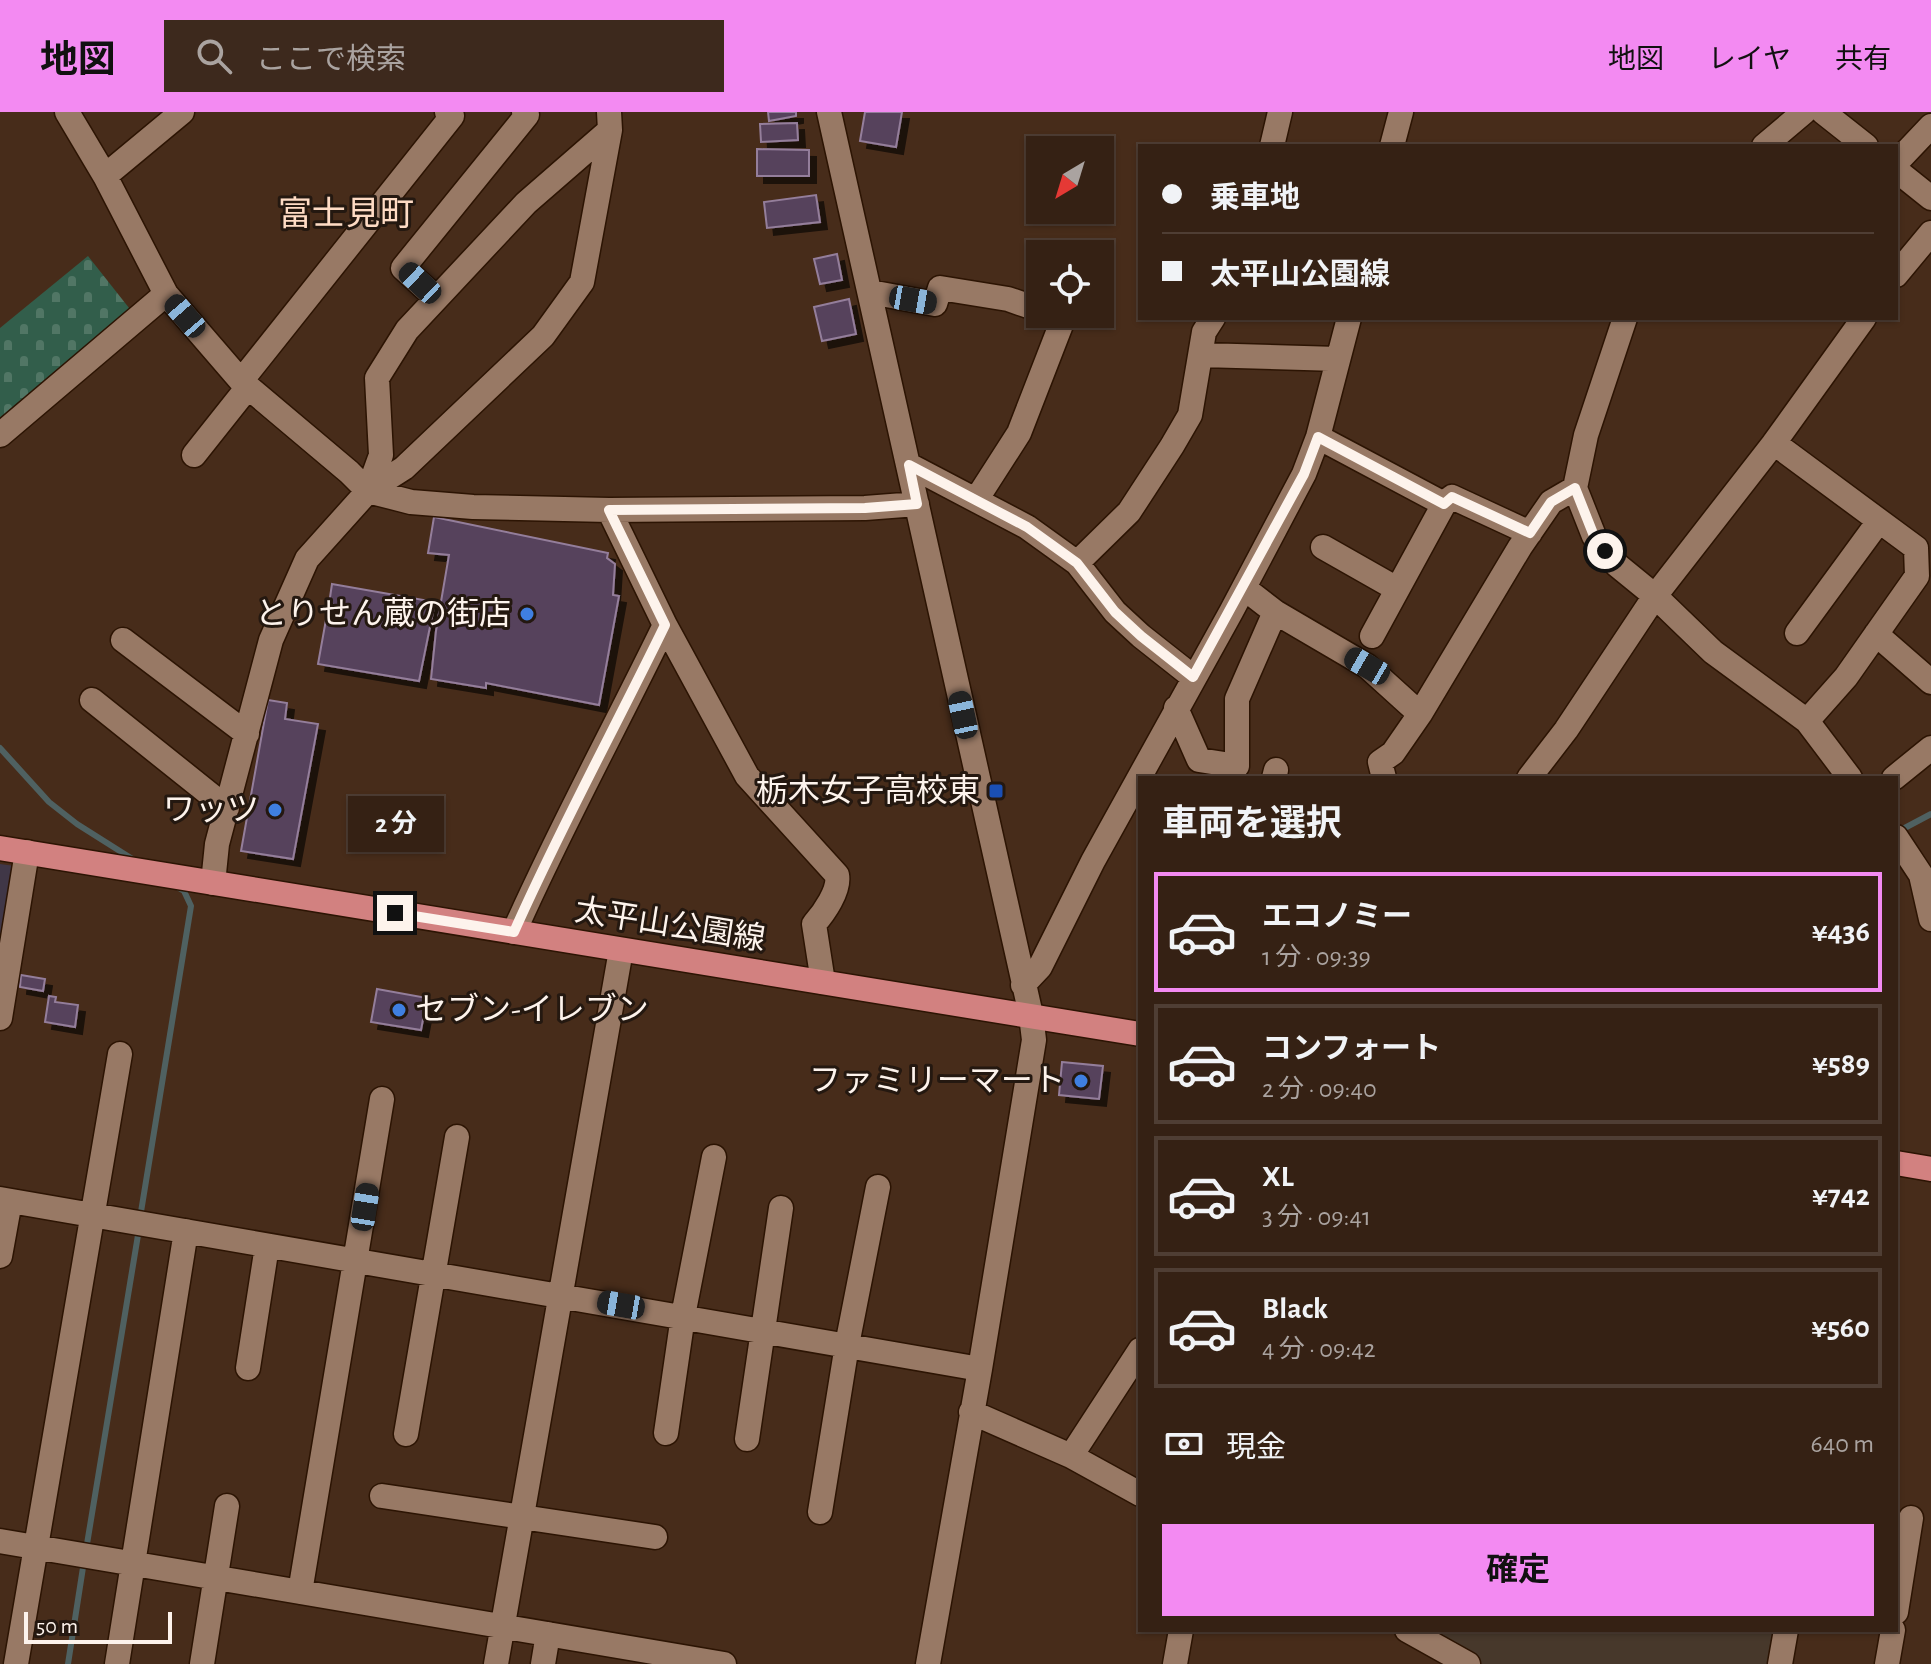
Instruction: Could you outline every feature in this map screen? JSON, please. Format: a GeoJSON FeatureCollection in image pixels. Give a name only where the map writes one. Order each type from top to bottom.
{"type":"FeatureCollection","features":[{"type":"Feature","properties":{"kind":"main road","name":"太平山公園線"},"geometry":{"type":"LineString","coordinates":[[0,848],[1138,1034]]}},
{"type":"Feature","properties":{"kind":"main road"},"geometry":{"type":"LineString","coordinates":[[1898,1163],[1931,1169]]}},
{"type":"Feature","properties":{"kind":"street"},"geometry":{"type":"LineString","coordinates":[[67,112],[105,176],[166,294],[244,384],[368,491],[411,502],[473,507],[609,510],[865,508],[917,504]]}},
{"type":"Feature","properties":{"kind":"street"},"geometry":{"type":"LineString","coordinates":[[105,176],[182,112]]}},
{"type":"Feature","properties":{"kind":"street"},"geometry":{"type":"LineString","coordinates":[[194,455],[244,384],[452,116],[447,112]]}},
{"type":"Feature","properties":{"kind":"street"},"geometry":{"type":"LineString","coordinates":[[436,298],[403,268],[527,115],[524,112]]}},
{"type":"Feature","properties":{"kind":"street"},"geometry":{"type":"LineString","coordinates":[[829,112],[1031,1015],[1034,1040],[928,1664]]}},
{"type":"Feature","properties":{"kind":"street"},"geometry":{"type":"LineString","coordinates":[[1272,144],[1280,112]]}},
{"type":"Feature","properties":{"kind":"street"},"geometry":{"type":"LineString","coordinates":[[1393,144],[1401,112]]}},
{"type":"Feature","properties":{"kind":"street"},"geometry":{"type":"LineString","coordinates":[[1766,144],[1804,112]]}},
{"type":"Feature","properties":{"kind":"street"},"geometry":{"type":"LineString","coordinates":[[1823,112],[1863,144]]}},
{"type":"Feature","properties":{"kind":"street"},"geometry":{"type":"LineString","coordinates":[[368,491],[381,455],[377,378],[407,330],[526,203],[609,121]]}},
{"type":"Feature","properties":{"kind":"street"},"geometry":{"type":"LineString","coordinates":[[213,883],[217,844],[271,640],[307,559],[368,491],[404,468],[543,336],[582,282],[609,121]]}},
{"type":"Feature","properties":{"kind":"street"},"geometry":{"type":"LineString","coordinates":[[1898,161],[1931,126]]}},
{"type":"Feature","properties":{"kind":"street"},"geometry":{"type":"LineString","coordinates":[[1898,172],[1931,198]]}},
{"type":"Feature","properties":{"kind":"street"},"geometry":{"type":"LineString","coordinates":[[1898,273],[1931,233]]}},
{"type":"Feature","properties":{"kind":"street"},"geometry":{"type":"LineString","coordinates":[[870,292],[935,304],[940,288],[1008,299],[1026,305]]}},
{"type":"Feature","properties":{"kind":"street"},"geometry":{"type":"LineString","coordinates":[[0,435],[166,294]]}},
{"type":"Feature","properties":{"kind":"street"},"geometry":{"type":"LineString","coordinates":[[1077,563],[1129,512],[1190,415],[1204,332],[1212,320]]}},
{"type":"Feature","properties":{"kind":"street"},"geometry":{"type":"LineString","coordinates":[[1139,776],[1304,474],[1318,437],[1348,320]]}},
{"type":"Feature","properties":{"kind":"street"},"geometry":{"type":"LineString","coordinates":[[1624,320],[1586,435],[1575,488],[1594,536],[1617,565],[1655,596],[1713,652],[1807,721],[1848,776]]}},
{"type":"Feature","properties":{"kind":"street"},"geometry":{"type":"LineString","coordinates":[[1531,776],[1566,730],[1655,596],[1774,443],[1863,320]]}},
{"type":"Feature","properties":{"kind":"street"},"geometry":{"type":"LineString","coordinates":[[976,500],[1019,433],[1060,328]]}},
{"type":"Feature","properties":{"kind":"street"},"geometry":{"type":"LineString","coordinates":[[1201,355],[1338,359]]}},
{"type":"Feature","properties":{"kind":"street"},"geometry":{"type":"LineString","coordinates":[[1318,437],[1444,504]]}},
{"type":"Feature","properties":{"kind":"street"},"geometry":{"type":"LineString","coordinates":[[1774,443],[1916,548],[1917,576],[1846,677],[1807,721]]}},
{"type":"Feature","properties":{"kind":"street"},"geometry":{"type":"LineString","coordinates":[[909,465],[1027,527],[1077,563],[1115,612],[1193,677]]}},
{"type":"Feature","properties":{"kind":"street"},"geometry":{"type":"LineString","coordinates":[[1384,776],[1380,762],[1393,753],[1420,714],[1530,533],[1551,502],[1575,488]]}},
{"type":"Feature","properties":{"kind":"street"},"geometry":{"type":"LineString","coordinates":[[1372,636],[1444,504],[1452,497],[1530,533]]}},
{"type":"Feature","properties":{"kind":"street"},"geometry":{"type":"LineString","coordinates":[[609,510],[665,625],[747,776],[837,875],[839,882],[814,924],[823,982]]}},
{"type":"Feature","properties":{"kind":"street"},"geometry":{"type":"LineString","coordinates":[[1797,633],[1879,521]]}},
{"type":"Feature","properties":{"kind":"street"},"geometry":{"type":"LineString","coordinates":[[1323,547],[1397,589]]}},
{"type":"Feature","properties":{"kind":"street"},"geometry":{"type":"LineString","coordinates":[[1244,588],[1275,612],[1367,666],[1420,714]]}},
{"type":"Feature","properties":{"kind":"street"},"geometry":{"type":"LineString","coordinates":[[1176,708],[1199,760],[1237,766],[1237,699],[1275,612]]}},
{"type":"Feature","properties":{"kind":"street"},"geometry":{"type":"LineString","coordinates":[[514,932],[552,846],[610,738],[665,625]]}},
{"type":"Feature","properties":{"kind":"street"},"geometry":{"type":"LineString","coordinates":[[1876,634],[1931,682]]}},
{"type":"Feature","properties":{"kind":"street"},"geometry":{"type":"LineString","coordinates":[[123,640],[247,734]]}},
{"type":"Feature","properties":{"kind":"street"},"geometry":{"type":"LineString","coordinates":[[92,700],[227,808]]}},
{"type":"Feature","properties":{"kind":"street"},"geometry":{"type":"LineString","coordinates":[[1896,776],[1931,748]]}},
{"type":"Feature","properties":{"kind":"street"},"geometry":{"type":"LineString","coordinates":[[1023,985],[1040,967],[1138,778]]}},
{"type":"Feature","properties":{"kind":"street"},"geometry":{"type":"LineString","coordinates":[[1898,840],[1921,875],[1931,919]]}},
{"type":"Feature","properties":{"kind":"street"},"geometry":{"type":"LineString","coordinates":[[0,1018],[27,852]]}},
{"type":"Feature","properties":{"kind":"street"},"geometry":{"type":"LineString","coordinates":[[496,1664],[621,950]]}},
{"type":"Feature","properties":{"kind":"street"},"geometry":{"type":"LineString","coordinates":[[16,1664],[120,1054]]}},
{"type":"Feature","properties":{"kind":"street"},"geometry":{"type":"LineString","coordinates":[[300,1592],[382,1099]]}},
{"type":"Feature","properties":{"kind":"street"},"geometry":{"type":"LineString","coordinates":[[406,1434],[457,1137]]}},
{"type":"Feature","properties":{"kind":"street"},"geometry":{"type":"LineString","coordinates":[[666,1433],[683,1316],[714,1157]]}},
{"type":"Feature","properties":{"kind":"street"},"geometry":{"type":"LineString","coordinates":[[820,1512],[847,1345],[878,1187]]}},
{"type":"Feature","properties":{"kind":"street"},"geometry":{"type":"LineString","coordinates":[[0,1256],[5,1200],[980,1369]]}},
{"type":"Feature","properties":{"kind":"street"},"geometry":{"type":"LineString","coordinates":[[747,1439],[781,1208]]}},
{"type":"Feature","properties":{"kind":"street"},"geometry":{"type":"LineString","coordinates":[[117,1664],[186,1231]]}},
{"type":"Feature","properties":{"kind":"street"},"geometry":{"type":"LineString","coordinates":[[248,1368],[267,1246]]}},
{"type":"Feature","properties":{"kind":"street"},"geometry":{"type":"LineString","coordinates":[[1071,1456],[1138,1353]]}},
{"type":"Feature","properties":{"kind":"street"},"geometry":{"type":"LineString","coordinates":[[971,1412],[1071,1456],[1138,1493]]}},
{"type":"Feature","properties":{"kind":"street"},"geometry":{"type":"LineString","coordinates":[[382,1496],[655,1537]]}},
{"type":"Feature","properties":{"kind":"street"},"geometry":{"type":"LineString","coordinates":[[202,1664],[227,1506]]}},
{"type":"Feature","properties":{"kind":"street"},"geometry":{"type":"LineString","coordinates":[[1898,1601],[1913,1518]]}},
{"type":"Feature","properties":{"kind":"street"},"geometry":{"type":"LineString","coordinates":[[0,1541],[548,1634],[625,1656],[716,1663]]}},
{"type":"Feature","properties":{"kind":"street"},"geometry":{"type":"LineString","coordinates":[[1175,1664],[1181,1632]]}},
{"type":"Feature","properties":{"kind":"street"},"geometry":{"type":"LineString","coordinates":[[1780,1664],[1786,1632]]}},
{"type":"Feature","properties":{"kind":"street"},"geometry":{"type":"LineString","coordinates":[[1887,1664],[1893,1632]]}},
{"type":"Feature","properties":{"kind":"street"},"geometry":{"type":"LineString","coordinates":[[543,1664],[548,1634]]}},
{"type":"Feature","properties":{"kind":"street"},"geometry":{"type":"LineString","coordinates":[[1434,1636],[1459,1661]]}},
{"type":"Feature","properties":{"kind":"shaded area"},"geometry":{"type":"Polygon","coordinates":[[[0,864],[15,866],[0,953],[0,864]]]}},
{"type":"Feature","properties":{"kind":"shaded area"},"geometry":{"type":"Polygon","coordinates":[[[1422,1632],[1778,1632],[1773,1664],[1478,1664],[1422,1632]]]}},
{"type":"Feature","properties":{"kind":"green space"},"geometry":{"type":"Polygon","coordinates":[[[88,256],[133,313],[0,425],[0,328],[88,256]]]}},
{"type":"Feature","properties":{"kind":"building"},"geometry":{"type":"Polygon","coordinates":[[[768,112],[796,112],[796,116],[769,121],[768,112]]]}},
{"type":"Feature","properties":{"kind":"building"},"geometry":{"type":"Polygon","coordinates":[[[865,112],[902,112],[896,147],[860,141],[865,112]]]}},
{"type":"Feature","properties":{"kind":"building"},"geometry":{"type":"Polygon","coordinates":[[[797,123],[798,140],[761,142],[760,124],[797,123]]]}},
{"type":"Feature","properties":{"kind":"building"},"geometry":{"type":"Polygon","coordinates":[[[757,149],[809,150],[809,176],[757,176],[757,149]]]}},
{"type":"Feature","properties":{"kind":"building"},"geometry":{"type":"Polygon","coordinates":[[[816,195],[820,222],[767,228],[764,202],[816,195]]]}},
{"type":"Feature","properties":{"kind":"building"},"geometry":{"type":"Polygon","coordinates":[[[837,254],[842,280],[820,284],[814,259],[837,254]]]}},
{"type":"Feature","properties":{"kind":"building"},"geometry":{"type":"Polygon","coordinates":[[[849,299],[856,334],[822,341],[814,307],[849,299]]]}},
{"type":"Feature","properties":{"kind":"building","name":"とりせん蔵の街店"},"geometry":{"type":"Polygon","coordinates":[[[434,517],[608,553],[607,558],[615,564],[613,595],[619,596],[599,705],[486,683],[486,688],[431,679],[449,555],[428,553],[434,517]]]}},
{"type":"Feature","properties":{"kind":"building"},"geometry":{"type":"Polygon","coordinates":[[[332,584],[435,602],[419,681],[318,664],[327,614],[338,617],[341,606],[329,604],[332,584]]]}},
{"type":"Feature","properties":{"kind":"building","name":"ワッツ"},"geometry":{"type":"Polygon","coordinates":[[[268,700],[287,703],[285,719],[318,724],[293,859],[241,851],[268,700]]]}},
{"type":"Feature","properties":{"kind":"building"},"geometry":{"type":"Polygon","coordinates":[[[21,975],[45,979],[43,991],[20,987],[21,975]]]}},
{"type":"Feature","properties":{"kind":"building","name":"セブン-イレブン"},"geometry":{"type":"Polygon","coordinates":[[[377,989],[427,998],[421,1030],[371,1022],[377,989]]]}},
{"type":"Feature","properties":{"kind":"building"},"geometry":{"type":"Polygon","coordinates":[[[49,996],[56,997],[55,1002],[78,1005],[75,1027],[45,1022],[49,996]]]}},
{"type":"Feature","properties":{"kind":"building"},"geometry":{"type":"Polygon","coordinates":[[[1062,1062],[1103,1066],[1099,1099],[1059,1095],[1062,1062]]]}},
{"type":"Feature","properties":{"kind":"waterway"},"geometry":{"type":"LineString","coordinates":[[0,748],[49,802],[134,860]]}},
{"type":"Feature","properties":{"kind":"waterway"},"geometry":{"type":"LineString","coordinates":[[1899,831],[1931,814]]}},
{"type":"Feature","properties":{"kind":"waterway"},"geometry":{"type":"LineString","coordinates":[[140,1218],[191,906],[184,891],[177,887]]}},
{"type":"Feature","properties":{"kind":"waterway"},"geometry":{"type":"LineString","coordinates":[[86,1550],[139,1229]]}},
{"type":"Feature","properties":{"kind":"waterway"},"geometry":{"type":"LineString","coordinates":[[68,1664],[84,1561]]}},
{"type":"Feature","properties":{"kind":"place","name":"とりせん蔵の街店"},"geometry":{"type":"Point","coordinates":[527,614]}},
{"type":"Feature","properties":{"kind":"place","name":"栃木女子高校東"},"geometry":{"type":"Point","coordinates":[996,791]}},
{"type":"Feature","properties":{"kind":"place","name":"ワッツ"},"geometry":{"type":"Point","coordinates":[275,810]}},
{"type":"Feature","properties":{"kind":"place","name":"セブン-イレブン"},"geometry":{"type":"Point","coordinates":[399,1010]}},
{"type":"Feature","properties":{"kind":"place","name":"ファミリーマート"},"geometry":{"type":"Point","coordinates":[1081,1081]}},
{"type":"Feature","properties":{"kind":"district","name":"富士見町"},"geometry":{"type":"Point","coordinates":[346,215]}},
{"type":"Feature","properties":{"kind":"route"},"geometry":{"type":"LineString","coordinates":[[395,913],[514,932],[552,846],[610,738],[665,625],[609,510],[865,508],[917,504],[909,465],[1027,527],[1077,563],[1115,612],[1193,677],[1304,474],[1318,437],[1444,504],[1452,497],[1530,533],[1551,502],[1575,488],[1594,536],[1605,551]]}}]}
